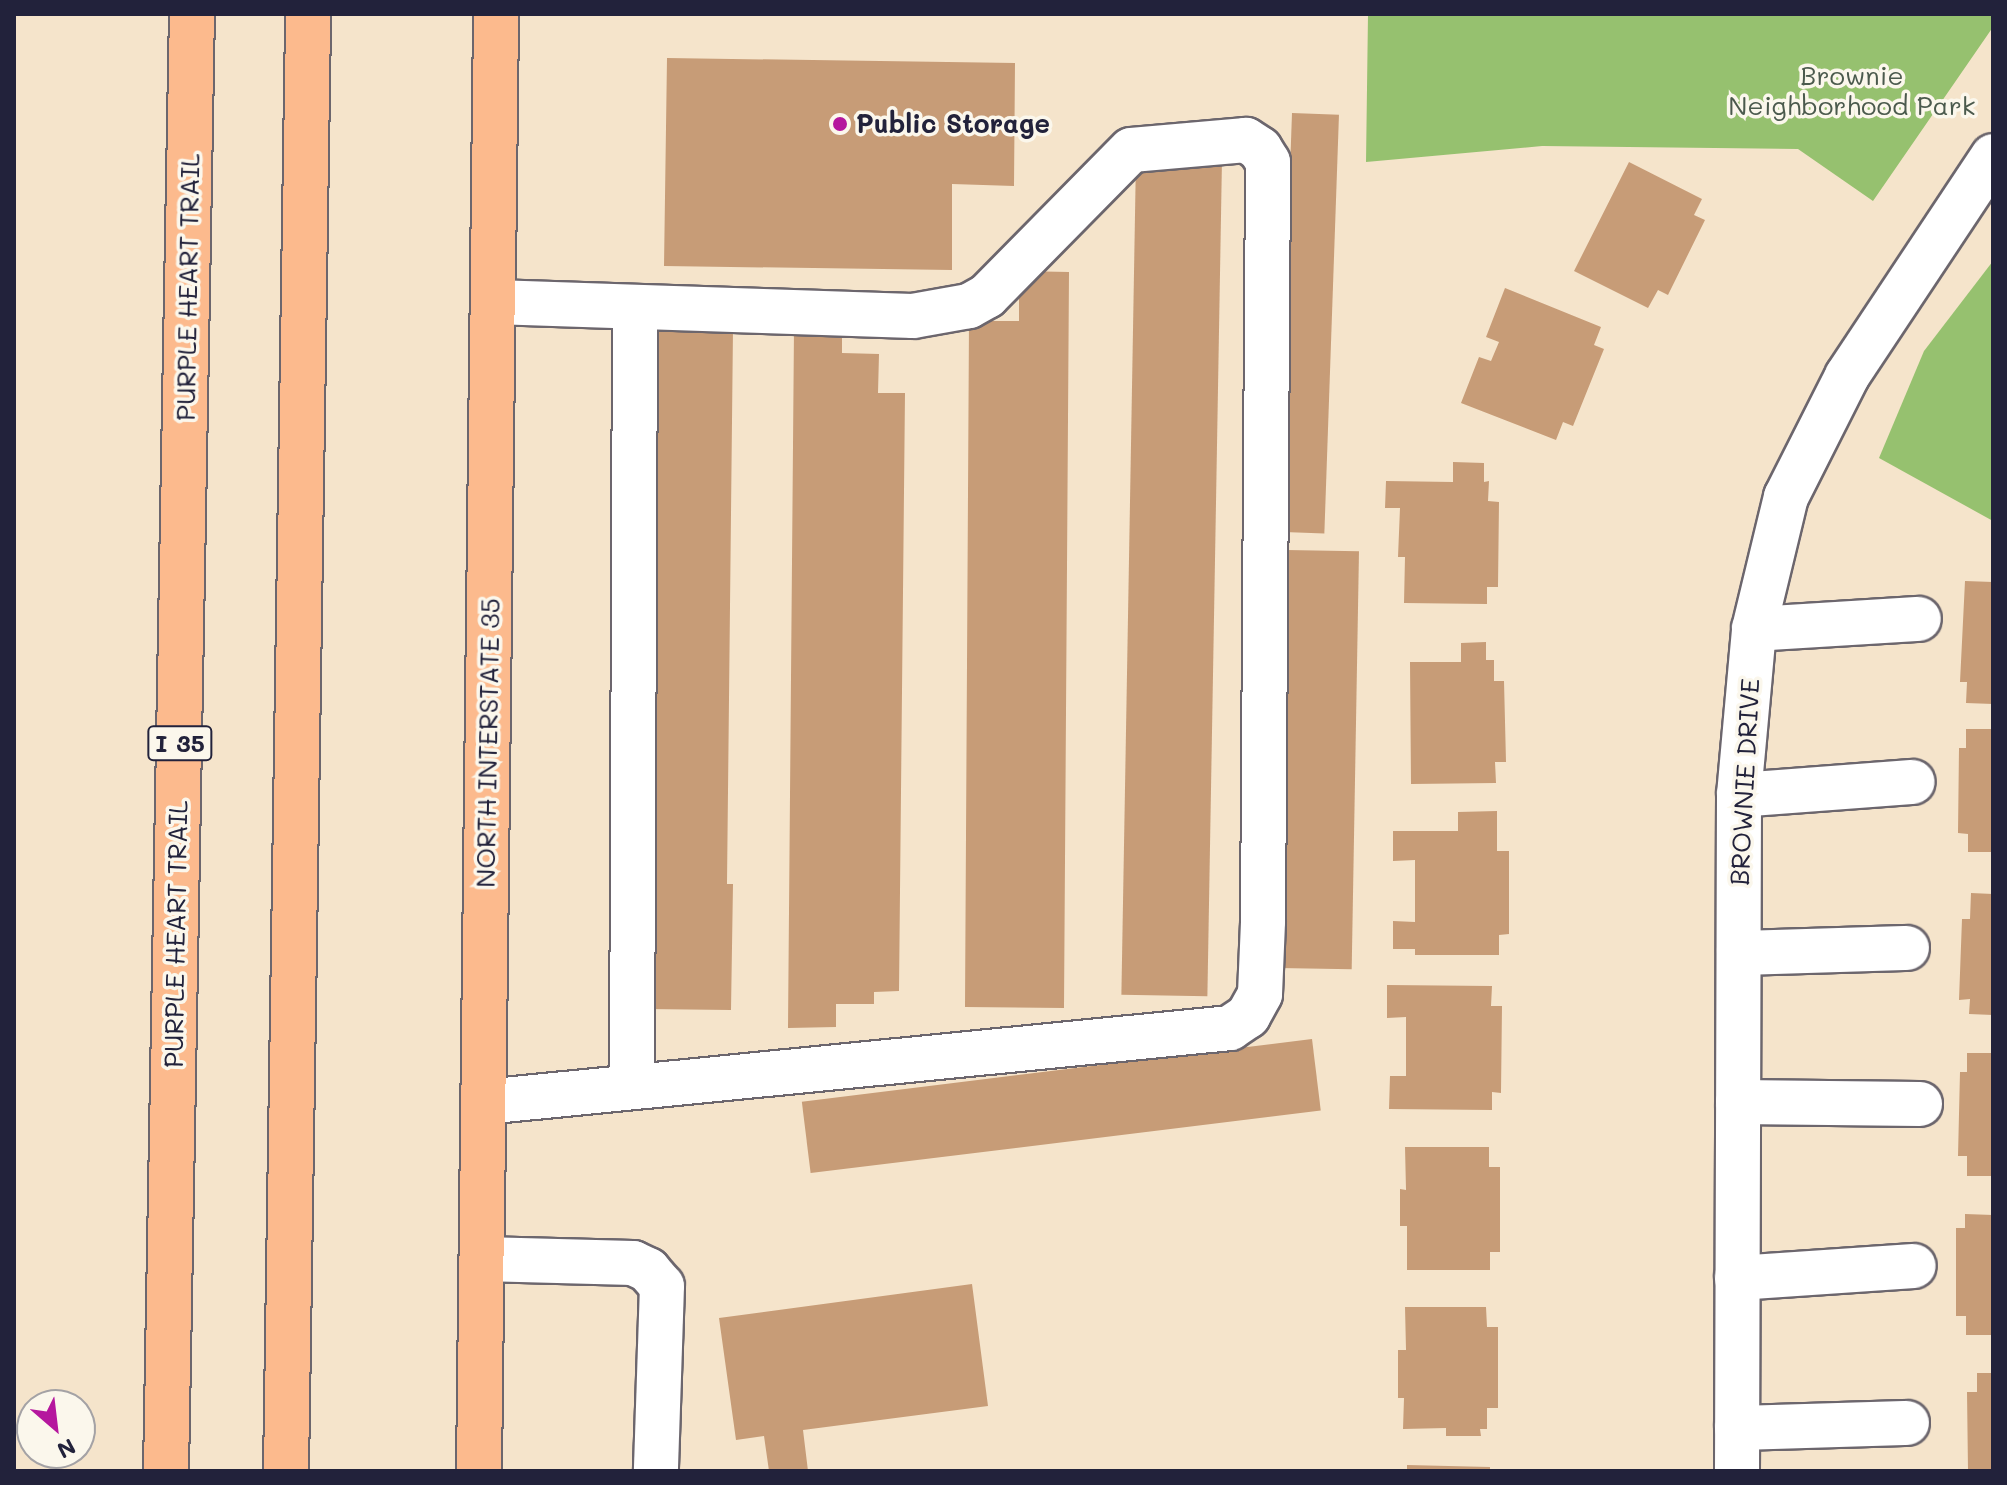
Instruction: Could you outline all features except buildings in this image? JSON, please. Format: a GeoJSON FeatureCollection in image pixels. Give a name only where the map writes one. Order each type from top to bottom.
{"type":"FeatureCollection","features":[{"type":"Feature","properties":{"kind":"main road","name":"PURPLE HEART TRAIL"},"geometry":{"type":"LineString","coordinates":[[166,1471],[192,14]]}},
{"type":"Feature","properties":{"kind":"main road"},"geometry":{"type":"LineString","coordinates":[[286,1471],[308,14]]}},
{"type":"Feature","properties":{"kind":"main road","name":"NORTH INTERSTATE 35"},"geometry":{"type":"LineString","coordinates":[[479,1471],[496,14]]}},
{"type":"Feature","properties":{"kind":"street"},"geometry":{"type":"LineString","coordinates":[[484,1102],[1230,1028],[1248,1016],[1260,994],[1263,921],[1268,162],[1260,149],[1246,140],[1131,150],[987,296],[969,306],[913,316],[493,302]]}},
{"type":"Feature","properties":{"kind":"street","name":"BROWNIE DRIVE"},"geometry":{"type":"LineString","coordinates":[[1737,1471],[1739,795],[1754,629],[1786,497],[1847,376],[1993,156]]}},
{"type":"Feature","properties":{"kind":"street"},"geometry":{"type":"LineString","coordinates":[[632,1087],[635,309]]}},
{"type":"Feature","properties":{"kind":"street"},"geometry":{"type":"LineString","coordinates":[[1754,629],[1919,619]]}},
{"type":"Feature","properties":{"kind":"street"},"geometry":{"type":"LineString","coordinates":[[1739,795],[1913,782]]}},
{"type":"Feature","properties":{"kind":"street"},"geometry":{"type":"LineString","coordinates":[[1739,953],[1907,948]]}},
{"type":"Feature","properties":{"kind":"street"},"geometry":{"type":"LineString","coordinates":[[1738,1102],[1920,1104]]}},
{"type":"Feature","properties":{"kind":"street"},"geometry":{"type":"LineString","coordinates":[[482,1259],[633,1263],[648,1270],[662,1286],[656,1471]]}},
{"type":"Feature","properties":{"kind":"street"},"geometry":{"type":"LineString","coordinates":[[1737,1278],[1914,1266]]}},
{"type":"Feature","properties":{"kind":"street"},"geometry":{"type":"LineString","coordinates":[[1737,1428],[1907,1423]]}},
{"type":"Feature","properties":{"kind":"green space","name":"Brownie Neighborhood Park"},"geometry":{"type":"Polygon","coordinates":[[[1368,14],[1993,14],[1993,27],[1873,201],[1798,149],[1542,146],[1366,162],[1368,14]]]}},
{"type":"Feature","properties":{"kind":"green space"},"geometry":{"type":"Polygon","coordinates":[[[1993,261],[1993,521],[1879,458],[1924,351],[1993,261]]]}},
{"type":"Feature","properties":{"kind":"place","name":"Public Storage"},"geometry":{"type":"Point","coordinates":[840,124]}}]}
